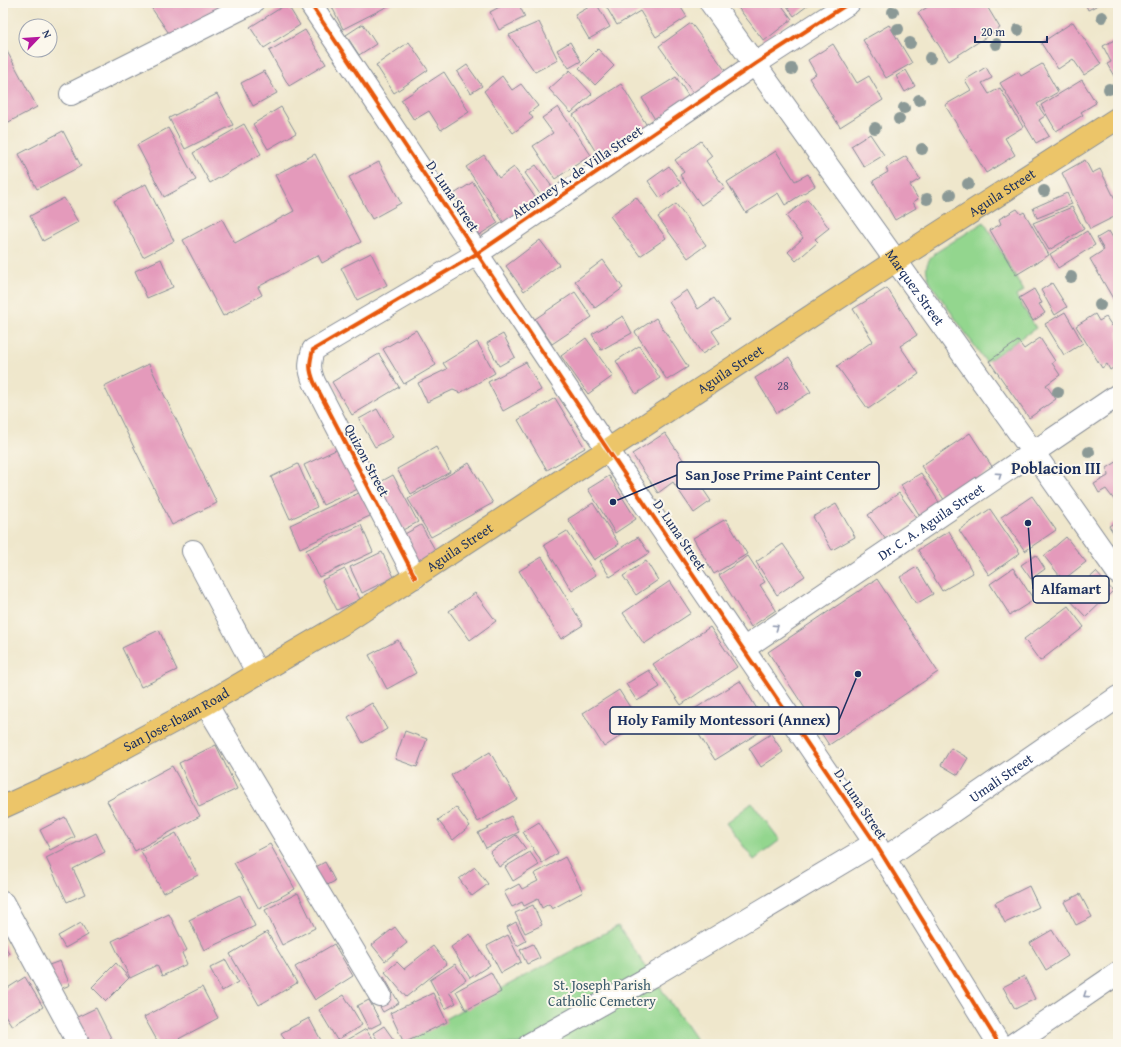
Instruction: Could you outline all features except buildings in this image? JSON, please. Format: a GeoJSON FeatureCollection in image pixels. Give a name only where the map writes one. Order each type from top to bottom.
{"type":"FeatureCollection","features":[{"type":"Feature","properties":{"kind":"main road","name":"Aguila Street"},"geometry":{"type":"LineString","coordinates":[[344,623],[895,261],[1118,118]]}},
{"type":"Feature","properties":{"kind":"main road","name":"San Jose-Ibaan Road"},"geometry":{"type":"LineString","coordinates":[[3,807],[78,773],[206,704],[344,623]]}},
{"type":"Feature","properties":{"kind":"street"},"geometry":{"type":"LineString","coordinates":[[71,94],[252,3]]}},
{"type":"Feature","properties":{"kind":"street","name":"D. Luna Street"},"geometry":{"type":"LineString","coordinates":[[310,3],[608,450],[880,851],[999,1044]]}},
{"type":"Feature","properties":{"kind":"street","name":"Marquez Street"},"geometry":{"type":"LineString","coordinates":[[711,3],[1118,573]]}},
{"type":"Feature","properties":{"kind":"street","name":"Attorney A. de Villa Street"},"geometry":{"type":"LineString","coordinates":[[313,350],[478,253],[755,64],[849,3]]}},
{"type":"Feature","properties":{"kind":"street","name":"Quizon Street"},"geometry":{"type":"LineString","coordinates":[[313,350],[309,371],[416,577]]}},
{"type":"Feature","properties":{"kind":"street","name":"Dr. C. A. Aguila Street"},"geometry":{"type":"LineString","coordinates":[[743,649],[1118,395]]}},
{"type":"Feature","properties":{"kind":"street"},"geometry":{"type":"LineString","coordinates":[[193,552],[258,674]]}},
{"type":"Feature","properties":{"kind":"street","name":"Umali Street"},"geometry":{"type":"LineString","coordinates":[[530,1044],[880,851],[1118,697]]}},
{"type":"Feature","properties":{"kind":"street"},"geometry":{"type":"LineString","coordinates":[[206,704],[380,995]]}},
{"type":"Feature","properties":{"kind":"street"},"geometry":{"type":"LineString","coordinates":[[3,903],[79,1044]]}},
{"type":"Feature","properties":{"kind":"street"},"geometry":{"type":"LineString","coordinates":[[1014,1044],[1118,973]]}},
{"type":"Feature","properties":{"kind":"green space"},"geometry":{"type":"Polygon","coordinates":[[[984,222],[1024,291],[1016,296],[1036,328],[986,362],[931,284],[927,272],[927,264],[935,253],[984,222]]]}},
{"type":"Feature","properties":{"kind":"green space"},"geometry":{"type":"Polygon","coordinates":[[[752,803],[780,840],[754,860],[726,823],[752,803]]]}},
{"type":"Feature","properties":{"kind":"green space","name":"St. Joseph Parish Catholic Cemetery"},"geometry":{"type":"Polygon","coordinates":[[[618,926],[699,1044],[398,1044],[618,926]]]}},
{"type":"Feature","properties":{"kind":"cycle path"},"geometry":{"type":"LineString","coordinates":[[310,3],[608,450],[875,843],[999,1044]]}},
{"type":"Feature","properties":{"kind":"cycle path"},"geometry":{"type":"LineString","coordinates":[[415,577],[314,382],[310,366],[313,350],[478,253],[755,64],[849,3]]}},
{"type":"Feature","properties":{"kind":"place","name":"San Jose Prime Paint Center"},"geometry":{"type":"Point","coordinates":[613,502]}},
{"type":"Feature","properties":{"kind":"place","name":"Alfamart"},"geometry":{"type":"Point","coordinates":[1028,523]}},
{"type":"Feature","properties":{"kind":"place","name":"Holy Family Montessori (Annex)"},"geometry":{"type":"Point","coordinates":[858,674]}},
{"type":"Feature","properties":{"kind":"district","name":"Poblacion III"},"geometry":{"type":"Point","coordinates":[1056,468]}}]}
